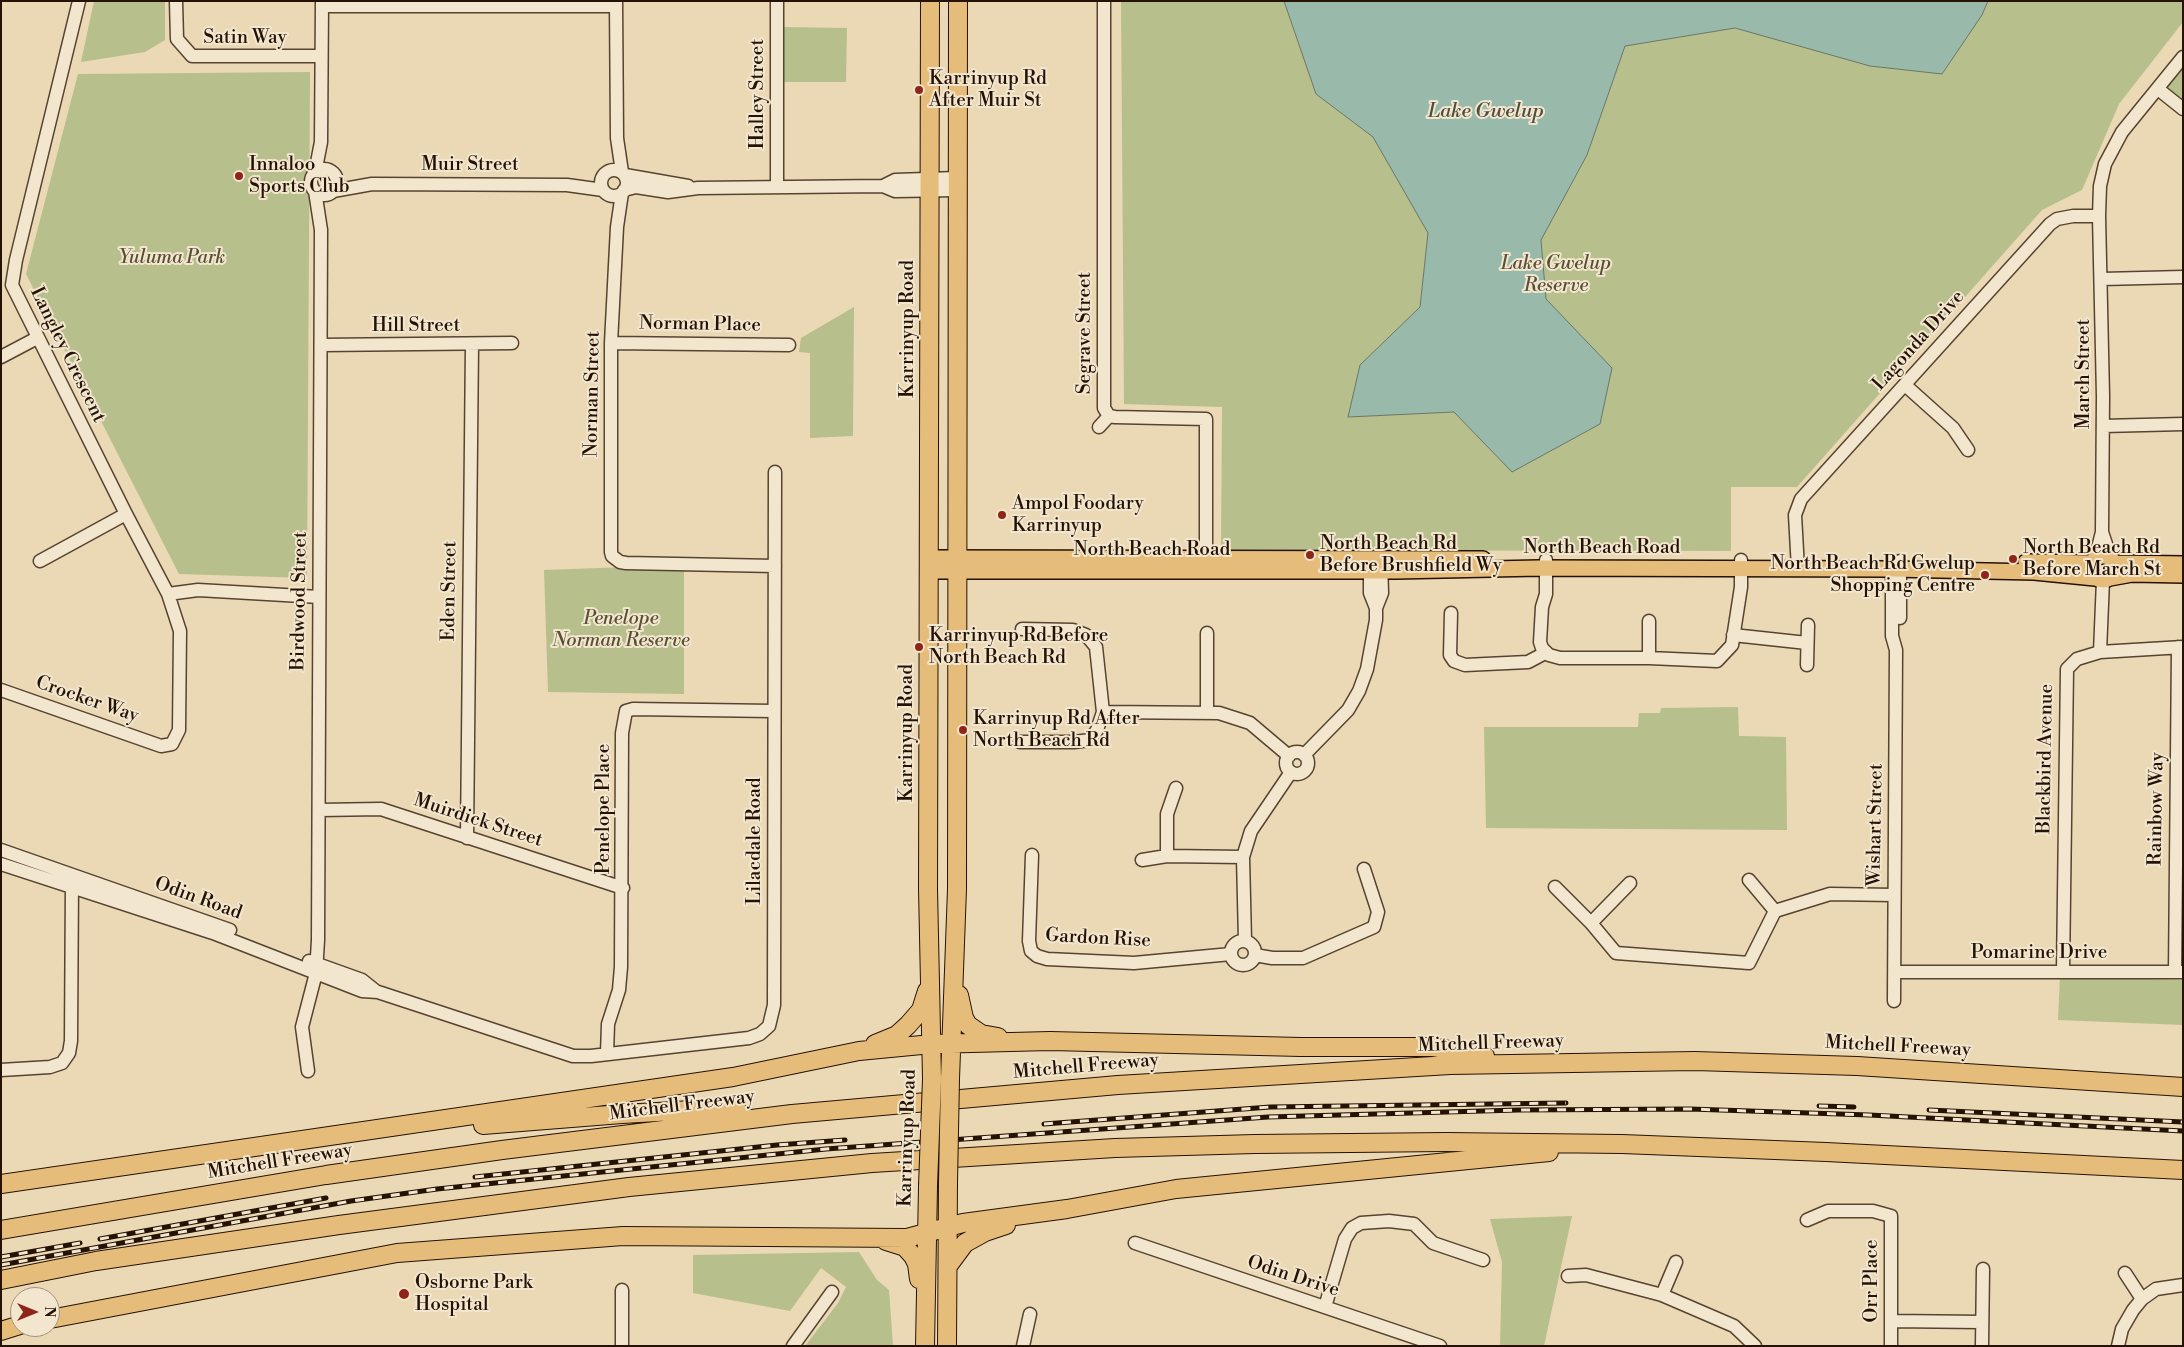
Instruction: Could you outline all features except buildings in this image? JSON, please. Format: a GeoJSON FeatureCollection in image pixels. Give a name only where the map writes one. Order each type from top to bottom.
{"type":"FeatureCollection","features":[{"type":"Feature","properties":{"kind":"highway","name":"Karrinyup Road"},"geometry":{"type":"LineString","coordinates":[[925,1346],[925,1234],[932,1079],[928,888],[930,1]]}},
{"type":"Feature","properties":{"kind":"highway"},"geometry":{"type":"LineString","coordinates":[[947,1346],[950,1079],[957,889],[958,1]]}},
{"type":"Feature","properties":{"kind":"highway"},"geometry":{"type":"LineString","coordinates":[[928,888],[957,889]]}},
{"type":"Feature","properties":{"kind":"highway"},"geometry":{"type":"LineString","coordinates":[[955,945],[960,998],[968,1025],[981,1034],[993,1037],[1050,1041],[1292,1047],[1432,1047],[1522,1063]]}},
{"type":"Feature","properties":{"kind":"highway"},"geometry":{"type":"LineString","coordinates":[[859,1051],[902,1032],[921,1010],[931,982]]}},
{"type":"Feature","properties":{"kind":"highway"},"geometry":{"type":"LineString","coordinates":[[1,1184],[733,1077],[859,1051],[932,1044],[1050,1041]]}},
{"type":"Feature","properties":{"kind":"highway","name":"Mitchell Freeway"},"geometry":{"type":"LineString","coordinates":[[1,1230],[326,1175],[502,1150],[792,1114],[1118,1085],[1522,1063],[1695,1061],[1856,1066],[2183,1087]]}},
{"type":"Feature","properties":{"kind":"highway"},"geometry":{"type":"LineString","coordinates":[[315,1139],[692,1110],[792,1114]]}},
{"type":"Feature","properties":{"kind":"highway"},"geometry":{"type":"LineString","coordinates":[[1,1280],[106,1260],[498,1203],[833,1166],[1106,1148],[1245,1144],[1446,1142],[1622,1144],[1836,1152],[2183,1170]]}},
{"type":"Feature","properties":{"kind":"highway"},"geometry":{"type":"LineString","coordinates":[[60,1317],[397,1253],[623,1236],[804,1235],[907,1238],[948,1226],[1176,1189],[1432,1166],[1622,1144]]}},
{"type":"Feature","properties":{"kind":"highway"},"geometry":{"type":"LineString","coordinates":[[948,1266],[964,1244],[985,1232],[1042,1212]]}},
{"type":"Feature","properties":{"kind":"highway"},"geometry":{"type":"LineString","coordinates":[[876,1238],[905,1247],[913,1256],[917,1264],[925,1323]]}},
{"type":"Feature","properties":{"kind":"main road","name":"North Beach Road"},"geometry":{"type":"LineString","coordinates":[[929,564],[1896,565],[2034,572],[2183,564]]}},
{"type":"Feature","properties":{"kind":"main road","name":"North Beach Road"},"geometry":{"type":"LineString","coordinates":[[2103,569],[2132,574],[2183,575]]}},
{"type":"Feature","properties":{"kind":"street","name":"Langley Crescent"},"geometry":{"type":"LineString","coordinates":[[79,1],[16,260],[12,285],[36,338],[168,594],[180,631],[179,730],[172,744],[161,746]]}},
{"type":"Feature","properties":{"kind":"street","name":"Satin Way"},"geometry":{"type":"LineString","coordinates":[[176,1],[176,39],[192,56],[320,56]]}},
{"type":"Feature","properties":{"kind":"street","name":"Halley Street"},"geometry":{"type":"LineString","coordinates":[[777,1],[777,187]]}},
{"type":"Feature","properties":{"kind":"street","name":"Segrave Street"},"geometry":{"type":"LineString","coordinates":[[1104,1],[1104,408],[1109,416],[1206,418],[1206,564]]}},
{"type":"Feature","properties":{"kind":"street"},"geometry":{"type":"LineString","coordinates":[[321,142],[337,182],[332,192],[324,194],[315,190],[312,182],[321,142],[320,56],[322,4],[616,4],[617,138],[623,173],[627,183],[623,192]]}},
{"type":"Feature","properties":{"kind":"street","name":"March Street"},"geometry":{"type":"LineString","coordinates":[[2100,652],[2103,569],[2096,546],[2102,532],[2103,426],[2100,186],[2105,164],[2122,132],[2183,57]]}},
{"type":"Feature","properties":{"kind":"street"},"geometry":{"type":"LineString","coordinates":[[2158,89],[2183,109]]}},
{"type":"Feature","properties":{"kind":"street"},"geometry":{"type":"LineString","coordinates":[[617,138],[606,173],[601,180],[605,192],[615,196],[636,187],[668,192],[698,188],[883,186],[895,180],[930,184],[957,184]]}},
{"type":"Feature","properties":{"kind":"street"},"geometry":{"type":"LineString","coordinates":[[315,173],[324,169],[333,173]]}},
{"type":"Feature","properties":{"kind":"street"},"geometry":{"type":"LineString","coordinates":[[606,173],[615,169],[623,173],[698,188]]}},
{"type":"Feature","properties":{"kind":"street","name":"Muir Street"},"geometry":{"type":"LineString","coordinates":[[333,173],[372,184]]}},
{"type":"Feature","properties":{"kind":"street","name":"Muir Street"},"geometry":{"type":"LineString","coordinates":[[568,185],[606,173]]}},
{"type":"Feature","properties":{"kind":"street","name":"Muir Street"},"geometry":{"type":"LineString","coordinates":[[332,192],[372,184],[568,185],[605,192]]}},
{"type":"Feature","properties":{"kind":"street","name":"Birdwood Street"},"geometry":{"type":"LineString","coordinates":[[308,1071],[302,1027],[316,968],[318,940],[321,230],[315,190]]}},
{"type":"Feature","properties":{"kind":"street","name":"Birdwood Street"},"geometry":{"type":"LineString","coordinates":[[321,230],[332,192]]}},
{"type":"Feature","properties":{"kind":"street","name":"Norman Street"},"geometry":{"type":"LineString","coordinates":[[605,192],[616,227]]}},
{"type":"Feature","properties":{"kind":"street","name":"Norman Street"},"geometry":{"type":"LineString","coordinates":[[623,192],[616,227],[611,343],[610,552],[616,560],[626,563],[775,566]]}},
{"type":"Feature","properties":{"kind":"street","name":"Lagonda Drive"},"geometry":{"type":"LineString","coordinates":[[1793,565],[1790,535],[1794,526],[1796,506],[1801,499],[2050,224],[2057,218],[2099,216]]}},
{"type":"Feature","properties":{"kind":"street"},"geometry":{"type":"LineString","coordinates":[[2102,279],[2183,277]]}},
{"type":"Feature","properties":{"kind":"street"},"geometry":{"type":"LineString","coordinates":[[1,357],[36,338]]}},
{"type":"Feature","properties":{"kind":"street","name":"Hill Street"},"geometry":{"type":"LineString","coordinates":[[321,345],[512,343]]}},
{"type":"Feature","properties":{"kind":"street","name":"Norman Place"},"geometry":{"type":"LineString","coordinates":[[611,343],[789,345]]}},
{"type":"Feature","properties":{"kind":"street","name":"Eden Street"},"geometry":{"type":"LineString","coordinates":[[466,838],[472,344]]}},
{"type":"Feature","properties":{"kind":"street"},"geometry":{"type":"LineString","coordinates":[[1905,385],[1952,428],[1968,450]]}},
{"type":"Feature","properties":{"kind":"street"},"geometry":{"type":"LineString","coordinates":[[1099,427],[1109,416]]}},
{"type":"Feature","properties":{"kind":"street"},"geometry":{"type":"LineString","coordinates":[[2103,426],[2183,424]]}},
{"type":"Feature","properties":{"kind":"street","name":"Lilacdale Road"},"geometry":{"type":"LineString","coordinates":[[591,1056],[749,1038],[760,1034],[769,1026],[774,1005],[773,710],[775,472]]}},
{"type":"Feature","properties":{"kind":"street"},"geometry":{"type":"LineString","coordinates":[[40,561],[126,514]]}},
{"type":"Feature","properties":{"kind":"street"},"geometry":{"type":"LineString","coordinates":[[1304,755],[1348,710],[1359,691],[1373,646],[1376,608],[1382,593],[1376,564]]}},
{"type":"Feature","properties":{"kind":"street"},"geometry":{"type":"LineString","coordinates":[[1543,564],[1546,594],[1542,607],[1540,642],[1545,653]]}},
{"type":"Feature","properties":{"kind":"street"},"geometry":{"type":"LineString","coordinates":[[1451,613],[1450,655],[1454,662],[1465,665],[1528,662],[1545,653],[1560,658],[1649,658],[1717,661],[1732,645],[1742,564]]}},
{"type":"Feature","properties":{"kind":"street","name":"Wishart Street"},"geometry":{"type":"LineString","coordinates":[[1894,1001],[1896,650],[1900,636],[1896,565]]}},
{"type":"Feature","properties":{"kind":"street"},"geometry":{"type":"LineString","coordinates":[[168,594],[198,590],[319,597]]}},
{"type":"Feature","properties":{"kind":"street"},"geometry":{"type":"LineString","coordinates":[[1649,621],[1649,658]]}},
{"type":"Feature","properties":{"kind":"street"},"geometry":{"type":"LineString","coordinates":[[1807,665],[1808,625]]}},
{"type":"Feature","properties":{"kind":"street"},"geometry":{"type":"LineString","coordinates":[[1020,742],[1074,742],[1090,740],[1097,730],[1103,712],[1096,647],[1086,635],[1073,630],[1022,629]]}},
{"type":"Feature","properties":{"kind":"street"},"geometry":{"type":"LineString","coordinates":[[1207,633],[1207,713]]}},
{"type":"Feature","properties":{"kind":"street"},"geometry":{"type":"LineString","coordinates":[[1733,635],[1807,643]]}},
{"type":"Feature","properties":{"kind":"street","name":"Blackbird Avenue"},"geometry":{"type":"LineString","coordinates":[[2063,971],[2065,680],[2067,669],[2073,662],[2100,652],[2180,647]]}},
{"type":"Feature","properties":{"kind":"street","name":"Rainbow Way"},"geometry":{"type":"LineString","coordinates":[[2179,972],[2180,647]]}},
{"type":"Feature","properties":{"kind":"street","name":"Crocker Way"},"geometry":{"type":"LineString","coordinates":[[1,690],[161,746]]}},
{"type":"Feature","properties":{"kind":"street","name":"Penelope Place"},"geometry":{"type":"LineString","coordinates":[[607,1054],[608,1024],[619,990],[623,888],[622,733],[626,711],[633,709],[773,710]]}},
{"type":"Feature","properties":{"kind":"street"},"geometry":{"type":"LineString","coordinates":[[1103,712],[1219,713],[1250,724],[1289,756]]}},
{"type":"Feature","properties":{"kind":"street"},"geometry":{"type":"LineString","coordinates":[[1294,752],[1304,755],[1308,762],[1306,770],[1299,774],[1291,772],[1287,766],[1289,756],[1294,752]]}},
{"type":"Feature","properties":{"kind":"street"},"geometry":{"type":"LineString","coordinates":[[1245,941],[1244,858],[1251,831],[1291,772]]}},
{"type":"Feature","properties":{"kind":"street"},"geometry":{"type":"LineString","coordinates":[[1167,856],[1167,814],[1176,788]]}},
{"type":"Feature","properties":{"kind":"street","name":"Muirdick Street"},"geometry":{"type":"LineString","coordinates":[[319,810],[381,809],[623,888]]}},
{"type":"Feature","properties":{"kind":"street","name":"Odin Road"},"geometry":{"type":"LineString","coordinates":[[1,850],[78,883],[213,933],[316,968],[362,991],[378,992],[573,1056],[591,1056]]}},
{"type":"Feature","properties":{"kind":"street","name":"Gardon Rise"},"geometry":{"type":"LineString","coordinates":[[1032,855],[1029,946],[1037,956],[1048,959],[1134,963],[1231,954]]}},
{"type":"Feature","properties":{"kind":"street"},"geometry":{"type":"LineString","coordinates":[[1142,860],[1167,856],[1244,858]]}},
{"type":"Feature","properties":{"kind":"street","name":"Odin Road"},"geometry":{"type":"LineString","coordinates":[[1,864],[78,883]]}},
{"type":"Feature","properties":{"kind":"street"},"geometry":{"type":"LineString","coordinates":[[1255,955],[1272,958],[1303,958],[1374,927],[1378,912],[1364,869]]}},
{"type":"Feature","properties":{"kind":"street"},"geometry":{"type":"LineString","coordinates":[[1750,880],[1775,911]]}},
{"type":"Feature","properties":{"kind":"street"},"geometry":{"type":"LineString","coordinates":[[1,1070],[50,1067],[62,1063],[69,1053],[71,1041],[72,916],[78,883]]}},
{"type":"Feature","properties":{"kind":"street"},"geometry":{"type":"LineString","coordinates":[[1591,923],[1630,883]]}},
{"type":"Feature","properties":{"kind":"street"},"geometry":{"type":"LineString","coordinates":[[1555,888],[1591,923],[1616,954],[1750,963],[1775,911],[1830,894],[1894,895]]}},
{"type":"Feature","properties":{"kind":"street"},"geometry":{"type":"LineString","coordinates":[[1245,941],[1254,947],[1255,955],[1251,962],[1243,965],[1235,962],[1231,954],[1236,942],[1245,941]]}},
{"type":"Feature","properties":{"kind":"street","name":"Pomarine Drive"},"geometry":{"type":"LineString","coordinates":[[1895,972],[2179,972]]}},
{"type":"Feature","properties":{"kind":"street","name":"Orr Place"},"geometry":{"type":"LineString","coordinates":[[1807,1220],[1828,1210],[1873,1210],[1891,1216],[1891,1346]]}},
{"type":"Feature","properties":{"kind":"street"},"geometry":{"type":"LineString","coordinates":[[1325,1307],[1345,1239],[1352,1228],[1361,1223],[1389,1221],[1414,1224],[1433,1243],[1484,1260]]}},
{"type":"Feature","properties":{"kind":"street","name":"Odin Drive"},"geometry":{"type":"LineString","coordinates":[[1135,1243],[1440,1346]]}},
{"type":"Feature","properties":{"kind":"street"},"geometry":{"type":"LineString","coordinates":[[1662,1295],[1676,1262]]}},
{"type":"Feature","properties":{"kind":"street"},"geometry":{"type":"LineString","coordinates":[[1982,1346],[1983,1269]]}},
{"type":"Feature","properties":{"kind":"street"},"geometry":{"type":"LineString","coordinates":[[2125,1272],[2142,1299]]}},
{"type":"Feature","properties":{"kind":"street"},"geometry":{"type":"LineString","coordinates":[[1568,1276],[1586,1275],[1662,1295],[1734,1326],[1755,1346]]}},
{"type":"Feature","properties":{"kind":"street"},"geometry":{"type":"LineString","coordinates":[[2118,1346],[2122,1329],[2142,1299],[2156,1289],[2183,1285]]}},
{"type":"Feature","properties":{"kind":"street"},"geometry":{"type":"LineString","coordinates":[[622,1290],[622,1346]]}},
{"type":"Feature","properties":{"kind":"street"},"geometry":{"type":"LineString","coordinates":[[793,1346],[832,1292]]}},
{"type":"Feature","properties":{"kind":"street"},"geometry":{"type":"LineString","coordinates":[[1024,1346],[1030,1314]]}},
{"type":"Feature","properties":{"kind":"street"},"geometry":{"type":"LineString","coordinates":[[1891,1321],[1982,1322]]}},
{"type":"Feature","properties":{"kind":"green space"},"geometry":{"type":"Polygon","coordinates":[[[94,1],[165,1],[165,40],[145,52],[81,62],[94,1]]]}},
{"type":"Feature","properties":{"kind":"green space","name":"Lake Gwelup Reserve"},"geometry":{"type":"Polygon","coordinates":[[[1121,1],[2183,1],[2183,22],[2119,104],[2082,190],[2042,210],[1797,487],[1731,487],[1731,551],[1221,550],[1222,407],[1124,404],[1121,1]]]}},
{"type":"Feature","properties":{"kind":"green space"},"geometry":{"type":"Polygon","coordinates":[[[782,27],[847,28],[846,82],[777,82],[782,27]]]}},
{"type":"Feature","properties":{"kind":"green space"},"geometry":{"type":"Polygon","coordinates":[[[2183,62],[2183,103],[2164,87],[2183,62]]]}},
{"type":"Feature","properties":{"kind":"green space","name":"Yuluma Park"},"geometry":{"type":"Polygon","coordinates":[[[310,72],[307,578],[179,574],[26,274],[78,74],[310,72]]]}},
{"type":"Feature","properties":{"kind":"green space"},"geometry":{"type":"Polygon","coordinates":[[[854,307],[853,436],[810,438],[810,353],[799,352],[801,338],[854,307]]]}},
{"type":"Feature","properties":{"kind":"green space","name":"Penelope Norman Reserve"},"geometry":{"type":"Polygon","coordinates":[[[684,565],[684,694],[548,692],[544,570],[684,565]]]}},
{"type":"Feature","properties":{"kind":"green space"},"geometry":{"type":"Polygon","coordinates":[[[1738,707],[1739,736],[1786,737],[1787,830],[1486,828],[1484,727],[1638,727],[1639,713],[1660,713],[1661,708],[1738,707]]]}},
{"type":"Feature","properties":{"kind":"green space"},"geometry":{"type":"Polygon","coordinates":[[[2060,976],[2183,980],[2183,1025],[2058,1020],[2060,976]]]}},
{"type":"Feature","properties":{"kind":"green space"},"geometry":{"type":"Polygon","coordinates":[[[1572,1216],[1544,1346],[1500,1346],[1502,1262],[1490,1219],[1572,1216]]]}},
{"type":"Feature","properties":{"kind":"green space"},"geometry":{"type":"Polygon","coordinates":[[[859,1252],[877,1280],[889,1290],[893,1346],[805,1346],[838,1303],[846,1287],[821,1268],[790,1311],[693,1293],[693,1255],[859,1252]]]}},
{"type":"Feature","properties":{"kind":"water","name":"Lake Gwelup"},"geometry":{"type":"Polygon","coordinates":[[[1284,1],[1988,1],[1982,15],[1942,74],[1870,66],[1735,28],[1625,46],[1587,155],[1541,240],[1546,299],[1612,368],[1600,424],[1512,472],[1454,412],[1348,417],[1360,365],[1420,307],[1428,233],[1373,137],[1316,94],[1284,1]]]}},
{"type":"Feature","properties":{"kind":"railway"},"geometry":{"type":"LineString","coordinates":[[1044,1124],[1270,1107],[1566,1103]]}},
{"type":"Feature","properties":{"kind":"railway"},"geometry":{"type":"LineString","coordinates":[[1819,1106],[1854,1107]]}},
{"type":"Feature","properties":{"kind":"railway"},"geometry":{"type":"LineString","coordinates":[[1,1265],[351,1201],[437,1189],[826,1149],[1268,1117],[1518,1110],[1690,1109],[1869,1115],[2183,1131]]}},
{"type":"Feature","properties":{"kind":"railway"},"geometry":{"type":"LineString","coordinates":[[1929,1110],[2183,1122]]}},
{"type":"Feature","properties":{"kind":"railway"},"geometry":{"type":"LineString","coordinates":[[475,1177],[777,1145],[845,1140]]}},
{"type":"Feature","properties":{"kind":"railway"},"geometry":{"type":"LineString","coordinates":[[100,1239],[326,1198]]}},
{"type":"Feature","properties":{"kind":"railway"},"geometry":{"type":"LineString","coordinates":[[1,1257],[80,1243]]}},
{"type":"Feature","properties":{"kind":"place","name":"Karrinyup Rd After Muir St"},"geometry":{"type":"Point","coordinates":[919,90]}},
{"type":"Feature","properties":{"kind":"place","name":"Innaloo Sports Club"},"geometry":{"type":"Point","coordinates":[239,176]}},
{"type":"Feature","properties":{"kind":"place","name":"Ampol Foodary Karrinyup"},"geometry":{"type":"Point","coordinates":[1002,515]}},
{"type":"Feature","properties":{"kind":"place","name":"North Beach Rd Before Brushfield Wy"},"geometry":{"type":"Point","coordinates":[1310,555]}},
{"type":"Feature","properties":{"kind":"place","name":"North Beach Rd Before March St"},"geometry":{"type":"Point","coordinates":[2013,559]}},
{"type":"Feature","properties":{"kind":"place","name":"North Beach Rd Gwelup Shopping Centre"},"geometry":{"type":"Point","coordinates":[1985,575]}},
{"type":"Feature","properties":{"kind":"place","name":"Karrinyup Rd Before North Beach Rd"},"geometry":{"type":"Point","coordinates":[919,647]}},
{"type":"Feature","properties":{"kind":"place","name":"Karrinyup Rd After North Beach Rd"},"geometry":{"type":"Point","coordinates":[963,730]}},
{"type":"Feature","properties":{"kind":"place","name":"Osborne Park Hospital"},"geometry":{"type":"Point","coordinates":[404,1294]}}]}
